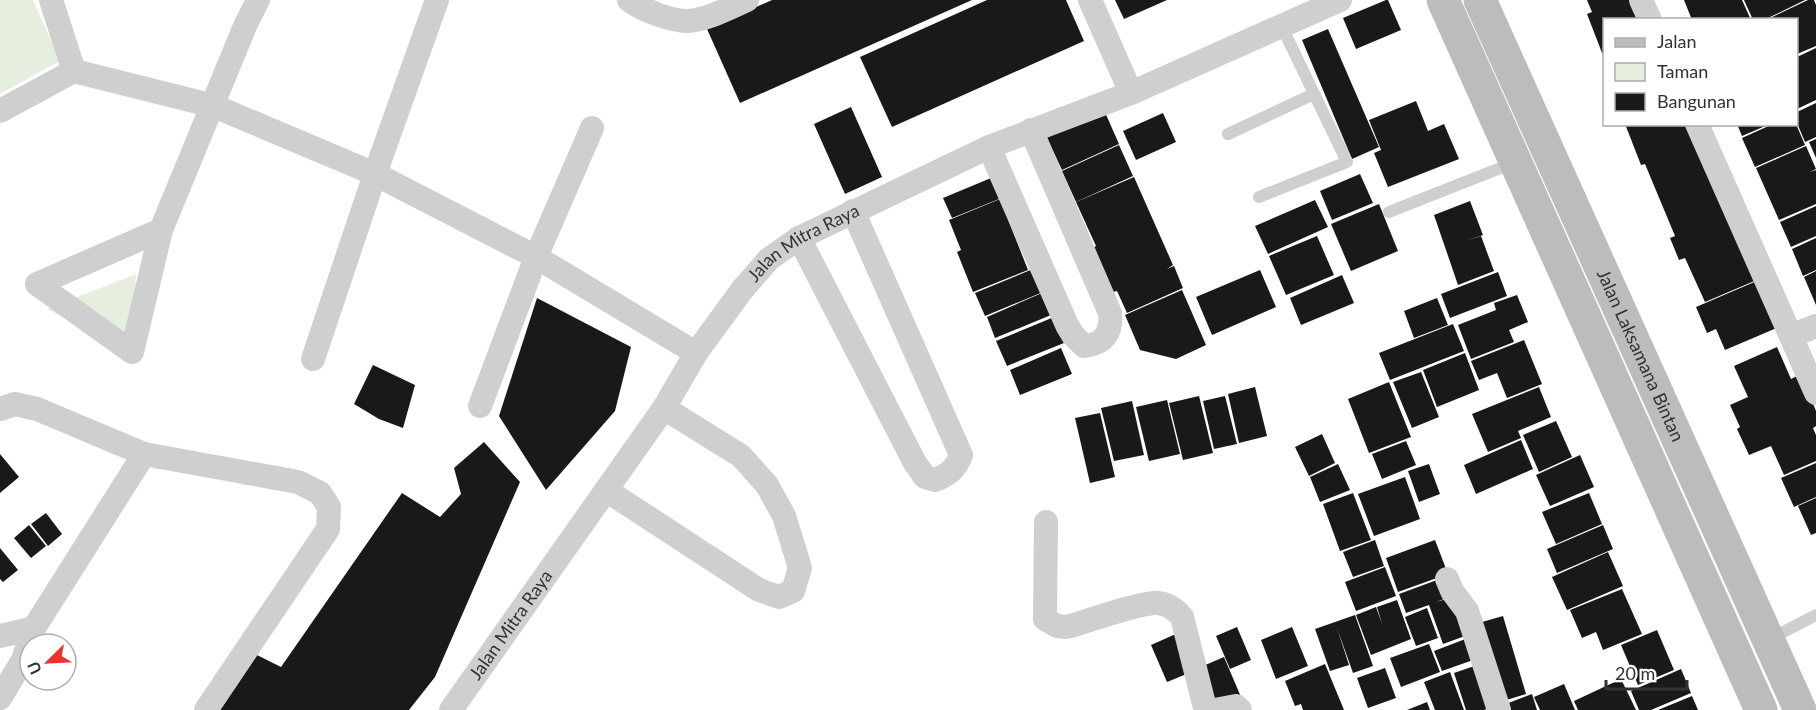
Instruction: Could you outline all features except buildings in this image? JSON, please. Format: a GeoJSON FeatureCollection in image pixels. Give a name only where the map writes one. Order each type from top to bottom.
{"type":"FeatureCollection","features":[{"type":"Feature","properties":{"kind":"main road","name":"Jalan Laksamana Bintan"},"geometry":{"type":"LineString","coordinates":[[1443,0],[1761,710]]}},
{"type":"Feature","properties":{"kind":"main road","name":"Jalan Laksamana Bintan"},"geometry":{"type":"LineString","coordinates":[[1480,0],[1770,639],[1800,710]]}},
{"type":"Feature","properties":{"kind":"main road"},"geometry":{"type":"LineString","coordinates":[[1514,162],[1547,149]]}},
{"type":"Feature","properties":{"kind":"street"},"geometry":{"type":"LineString","coordinates":[[51,0],[74,71]]}},
{"type":"Feature","properties":{"kind":"street"},"geometry":{"type":"LineString","coordinates":[[237,0],[245,26]]}},
{"type":"Feature","properties":{"kind":"street"},"geometry":{"type":"LineString","coordinates":[[161,230],[37,284],[132,352],[161,230],[245,26],[258,0]]}},
{"type":"Feature","properties":{"kind":"street"},"geometry":{"type":"LineString","coordinates":[[313,359],[437,0]]}},
{"type":"Feature","properties":{"kind":"street"},"geometry":{"type":"LineString","coordinates":[[629,0],[642,10],[686,21],[721,13],[747,0]]}},
{"type":"Feature","properties":{"kind":"street"},"geometry":{"type":"LineString","coordinates":[[1090,0],[1131,93]]}},
{"type":"Feature","properties":{"kind":"street","name":"Jalan Mitra Raya"},"geometry":{"type":"LineString","coordinates":[[451,710],[664,408],[696,353],[742,290],[769,259],[799,238],[989,147],[1131,93],[1340,0]]}},
{"type":"Feature","properties":{"kind":"street"},"geometry":{"type":"LineString","coordinates":[[1642,0],[1649,18]]}},
{"type":"Feature","properties":{"kind":"street"},"geometry":{"type":"LineString","coordinates":[[0,111],[74,71],[214,106],[375,174],[536,257],[696,353]]}},
{"type":"Feature","properties":{"kind":"street"},"geometry":{"type":"LineString","coordinates":[[1698,126],[1816,393]]}},
{"type":"Feature","properties":{"kind":"street"},"geometry":{"type":"LineString","coordinates":[[480,406],[536,257],[592,128]]}},
{"type":"Feature","properties":{"kind":"street"},"geometry":{"type":"LineString","coordinates":[[989,147],[1067,325],[1084,346],[1096,345],[1106,335],[1111,324],[1110,313],[1031,130]]}},
{"type":"Feature","properties":{"kind":"street"},"geometry":{"type":"LineString","coordinates":[[799,238],[915,463],[925,477],[935,480],[945,476],[957,465],[961,455],[853,211]]}},
{"type":"Feature","properties":{"kind":"street"},"geometry":{"type":"LineString","coordinates":[[1791,336],[1816,326]]}},
{"type":"Feature","properties":{"kind":"street"},"geometry":{"type":"LineString","coordinates":[[0,409],[15,404],[37,409],[144,454],[298,482],[320,493],[329,507],[327,529],[206,710]]}},
{"type":"Feature","properties":{"kind":"street"},"geometry":{"type":"LineString","coordinates":[[606,490],[759,590],[779,597],[793,591],[800,568],[784,516],[768,485],[741,456],[664,408]]}},
{"type":"Feature","properties":{"kind":"street"},"geometry":{"type":"LineString","coordinates":[[0,698],[23,660],[34,628],[144,454]]}},
{"type":"Feature","properties":{"kind":"street"},"geometry":{"type":"LineString","coordinates":[[1046,522],[1045,619],[1057,626],[1067,627],[1146,604],[1160,603],[1175,609],[1182,617],[1204,704],[1210,710]]}},
{"type":"Feature","properties":{"kind":"street"},"geometry":{"type":"LineString","coordinates":[[1447,579],[1452,591],[1467,611],[1499,710]]}},
{"type":"Feature","properties":{"kind":"street"},"geometry":{"type":"LineString","coordinates":[[0,636],[34,628]]}},
{"type":"Feature","properties":{"kind":"street"},"geometry":{"type":"LineString","coordinates":[[1215,710],[1236,706],[1240,710]]}},
{"type":"Feature","properties":{"kind":"lane"},"geometry":{"type":"LineString","coordinates":[[1259,197],[1347,162],[1281,25]]}},
{"type":"Feature","properties":{"kind":"lane"},"geometry":{"type":"LineString","coordinates":[[1228,134],[1314,94]]}},
{"type":"Feature","properties":{"kind":"lane"},"geometry":{"type":"LineString","coordinates":[[1389,213],[1514,162]]}},
{"type":"Feature","properties":{"kind":"lane"},"geometry":{"type":"LineString","coordinates":[[1770,639],[1816,615]]}},
{"type":"Feature","properties":{"kind":"green space"},"geometry":{"type":"Polygon","coordinates":[[[0,0],[33,0],[60,61],[0,94],[0,0]]]}},
{"type":"Feature","properties":{"kind":"green space"},"geometry":{"type":"Polygon","coordinates":[[[136,274],[132,352],[47,309],[136,274]]]}}]}
